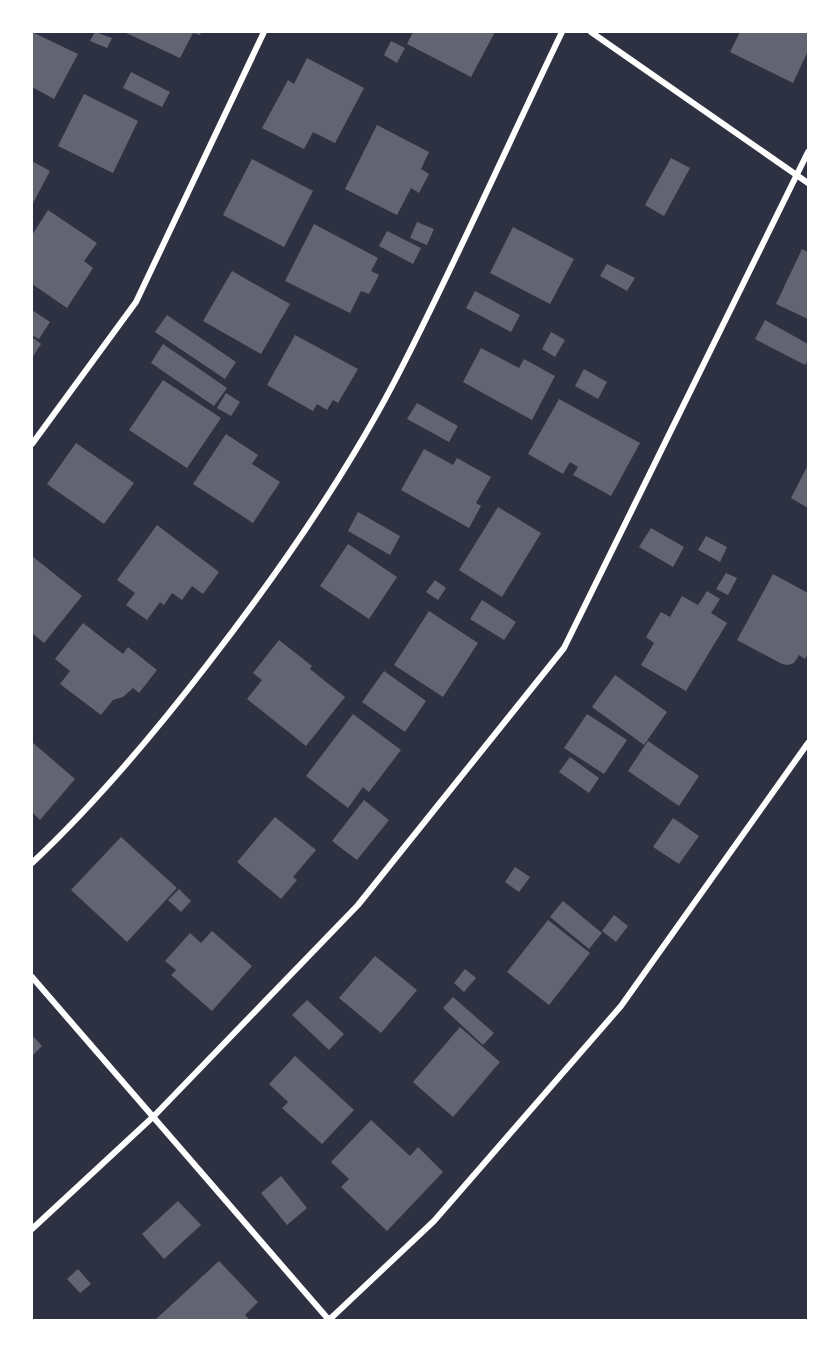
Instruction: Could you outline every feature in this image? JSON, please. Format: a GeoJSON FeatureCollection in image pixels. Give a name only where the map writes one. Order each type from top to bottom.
{"type":"FeatureCollection","features":[{"type":"Feature","properties":{"kind":"street"},"geometry":{"type":"LineString","coordinates":[[32,444],[136,302],[264,32]]}},
{"type":"Feature","properties":{"kind":"street"},"geometry":{"type":"LineString","coordinates":[[32,863],[155,733],[264,592],[335,486],[402,366],[562,32]]}},
{"type":"Feature","properties":{"kind":"street"},"geometry":{"type":"LineString","coordinates":[[591,32],[808,183]]}},
{"type":"Feature","properties":{"kind":"street"},"geometry":{"type":"LineString","coordinates":[[32,1229],[154,1116],[358,905],[564,648],[808,152]]}},
{"type":"Feature","properties":{"kind":"street"},"geometry":{"type":"LineString","coordinates":[[32,977],[329,1320],[434,1221],[621,1006],[808,743]]}},
{"type":"Feature","properties":{"kind":"building"},"geometry":{"type":"Polygon","coordinates":[[[32,32],[78,54],[54,99],[32,87],[32,32]]]}},
{"type":"Feature","properties":{"kind":"building"},"geometry":{"type":"Polygon","coordinates":[[[95,32],[112,38],[107,48],[90,41],[95,32]]]}},
{"type":"Feature","properties":{"kind":"building"},"geometry":{"type":"Polygon","coordinates":[[[124,32],[201,32],[200,35],[193,33],[180,58],[124,32]]]}},
{"type":"Feature","properties":{"kind":"building"},"geometry":{"type":"Polygon","coordinates":[[[413,32],[495,32],[471,77],[407,44],[413,32]]]}},
{"type":"Feature","properties":{"kind":"building"},"geometry":{"type":"Polygon","coordinates":[[[740,32],[808,32],[808,51],[793,83],[730,52],[740,32]]]}},
{"type":"Feature","properties":{"kind":"building"},"geometry":{"type":"Polygon","coordinates":[[[391,41],[405,48],[397,63],[384,55],[391,41]]]}},
{"type":"Feature","properties":{"kind":"building"},"geometry":{"type":"Polygon","coordinates":[[[307,58],[364,88],[335,143],[313,132],[304,149],[262,128],[288,80],[294,84],[307,58]]]}},
{"type":"Feature","properties":{"kind":"building"},"geometry":{"type":"Polygon","coordinates":[[[131,72],[170,92],[162,107],[123,88],[131,72]]]}},
{"type":"Feature","properties":{"kind":"building"},"geometry":{"type":"Polygon","coordinates":[[[84,94],[138,121],[113,173],[58,146],[84,94]]]}},
{"type":"Feature","properties":{"kind":"building"},"geometry":{"type":"Polygon","coordinates":[[[377,125],[429,152],[421,169],[429,174],[419,193],[411,188],[397,215],[345,189],[377,125]]]}},
{"type":"Feature","properties":{"kind":"building"},"geometry":{"type":"Polygon","coordinates":[[[671,158],[690,168],[664,216],[645,205],[671,158]]]}},
{"type":"Feature","properties":{"kind":"building"},"geometry":{"type":"Polygon","coordinates":[[[252,159],[313,191],[284,247],[223,215],[252,159]]]}},
{"type":"Feature","properties":{"kind":"building"},"geometry":{"type":"Polygon","coordinates":[[[32,161],[50,171],[32,205],[32,161]]]}},
{"type":"Feature","properties":{"kind":"building"},"geometry":{"type":"Polygon","coordinates":[[[48,210],[97,243],[84,261],[93,268],[67,308],[32,284],[32,235],[48,210]]]}},
{"type":"Feature","properties":{"kind":"building"},"geometry":{"type":"Polygon","coordinates":[[[417,222],[434,229],[427,245],[410,238],[417,222]]]}},
{"type":"Feature","properties":{"kind":"building"},"geometry":{"type":"Polygon","coordinates":[[[314,224],[378,258],[371,271],[379,275],[369,294],[361,291],[350,313],[285,281],[314,224]]]}},
{"type":"Feature","properties":{"kind":"building"},"geometry":{"type":"Polygon","coordinates":[[[513,227],[574,259],[550,304],[490,273],[513,227]]]}},
{"type":"Feature","properties":{"kind":"building"},"geometry":{"type":"Polygon","coordinates":[[[387,231],[421,248],[413,264],[379,246],[387,231]]]}},
{"type":"Feature","properties":{"kind":"building"},"geometry":{"type":"Polygon","coordinates":[[[802,249],[808,252],[808,319],[776,304],[802,249]]]}},
{"type":"Feature","properties":{"kind":"building"},"geometry":{"type":"Polygon","coordinates":[[[607,264],[635,278],[627,291],[600,276],[607,264]]]}},
{"type":"Feature","properties":{"kind":"building"},"geometry":{"type":"Polygon","coordinates":[[[232,271],[290,304],[261,354],[203,321],[232,271]]]}},
{"type":"Feature","properties":{"kind":"building"},"geometry":{"type":"Polygon","coordinates":[[[475,291],[520,315],[511,332],[466,308],[475,291]]]}},
{"type":"Feature","properties":{"kind":"building"},"geometry":{"type":"Polygon","coordinates":[[[32,310],[50,322],[39,339],[32,335],[32,310]]]}},
{"type":"Feature","properties":{"kind":"building"},"geometry":{"type":"Polygon","coordinates":[[[167,315],[236,362],[225,379],[155,332],[167,315]]]}},
{"type":"Feature","properties":{"kind":"building"},"geometry":{"type":"Polygon","coordinates":[[[765,320],[808,344],[808,360],[805,365],[755,339],[765,320]]]}},
{"type":"Feature","properties":{"kind":"building"},"geometry":{"type":"Polygon","coordinates":[[[551,332],[565,340],[555,357],[542,349],[551,332]]]}},
{"type":"Feature","properties":{"kind":"building"},"geometry":{"type":"Polygon","coordinates":[[[295,335],[358,369],[338,403],[333,400],[327,410],[317,404],[313,411],[267,385],[295,335]]]}},
{"type":"Feature","properties":{"kind":"building"},"geometry":{"type":"Polygon","coordinates":[[[32,337],[41,344],[32,358],[32,337]]]}},
{"type":"Feature","properties":{"kind":"building"},"geometry":{"type":"Polygon","coordinates":[[[163,344],[227,388],[214,406],[151,363],[163,344]]]}},
{"type":"Feature","properties":{"kind":"building"},"geometry":{"type":"Polygon","coordinates":[[[481,348],[519,368],[524,359],[555,376],[532,420],[463,382],[481,348]]]}},
{"type":"Feature","properties":{"kind":"building"},"geometry":{"type":"Polygon","coordinates":[[[584,369],[607,382],[598,399],[575,386],[584,369]]]}},
{"type":"Feature","properties":{"kind":"building"},"geometry":{"type":"Polygon","coordinates":[[[163,380],[221,418],[187,468],[129,430],[163,380]]]}},
{"type":"Feature","properties":{"kind":"building"},"geometry":{"type":"Polygon","coordinates":[[[226,393],[240,402],[231,416],[217,408],[226,393]]]}},
{"type":"Feature","properties":{"kind":"building"},"geometry":{"type":"Polygon","coordinates":[[[559,399],[640,443],[611,496],[573,475],[578,467],[570,462],[563,474],[528,454],[559,399]]]}},
{"type":"Feature","properties":{"kind":"building"},"geometry":{"type":"Polygon","coordinates":[[[417,403],[458,426],[449,442],[407,419],[417,403]]]}},
{"type":"Feature","properties":{"kind":"building"},"geometry":{"type":"Polygon","coordinates":[[[226,434],[258,455],[252,464],[280,482],[253,523],[193,484],[226,434]]]}},
{"type":"Feature","properties":{"kind":"building"},"geometry":{"type":"Polygon","coordinates":[[[76,443],[134,483],[104,524],[47,484],[76,443]]]}},
{"type":"Feature","properties":{"kind":"building"},"geometry":{"type":"Polygon","coordinates":[[[424,449],[453,465],[457,458],[491,477],[476,503],[481,506],[469,528],[401,490],[424,449]]]}},
{"type":"Feature","properties":{"kind":"building"},"geometry":{"type":"Polygon","coordinates":[[[808,465],[808,508],[791,498],[808,465]]]}},
{"type":"Feature","properties":{"kind":"building"},"geometry":{"type":"Polygon","coordinates":[[[498,507],[541,533],[502,597],[459,570],[498,507]]]}},
{"type":"Feature","properties":{"kind":"building"},"geometry":{"type":"Polygon","coordinates":[[[358,512],[400,536],[390,555],[348,531],[358,512]]]}},
{"type":"Feature","properties":{"kind":"building"},"geometry":{"type":"Polygon","coordinates":[[[157,525],[219,572],[203,594],[192,586],[182,600],[172,593],[164,605],[160,602],[147,620],[126,605],[135,593],[117,580],[157,525]]]}},
{"type":"Feature","properties":{"kind":"building"},"geometry":{"type":"Polygon","coordinates":[[[651,528],[684,547],[673,567],[639,547],[651,528]]]}},
{"type":"Feature","properties":{"kind":"building"},"geometry":{"type":"Polygon","coordinates":[[[706,536],[727,547],[720,562],[698,550],[706,536]]]}},
{"type":"Feature","properties":{"kind":"building"},"geometry":{"type":"Polygon","coordinates":[[[348,544],[397,577],[369,619],[320,586],[348,544]]]}},
{"type":"Feature","properties":{"kind":"building"},"geometry":{"type":"Polygon","coordinates":[[[32,556],[82,596],[44,643],[32,633],[32,556]]]}},
{"type":"Feature","properties":{"kind":"building"},"geometry":{"type":"Polygon","coordinates":[[[726,573],[737,578],[728,595],[716,589],[726,573]]]}},
{"type":"Feature","properties":{"kind":"building"},"geometry":{"type":"Polygon","coordinates":[[[773,574],[808,593],[808,653],[805,659],[799,655],[794,663],[788,665],[737,640],[773,574]]]}},
{"type":"Feature","properties":{"kind":"building"},"geometry":{"type":"Polygon","coordinates":[[[435,580],[446,588],[438,600],[426,592],[435,580]]]}},
{"type":"Feature","properties":{"kind":"building"},"geometry":{"type":"Polygon","coordinates":[[[707,591],[720,599],[711,613],[727,623],[686,691],[641,665],[654,643],[646,637],[661,612],[670,617],[682,596],[698,605],[707,591]]]}},
{"type":"Feature","properties":{"kind":"building"},"geometry":{"type":"Polygon","coordinates":[[[482,600],[516,622],[504,640],[470,619],[482,600]]]}},
{"type":"Feature","properties":{"kind":"building"},"geometry":{"type":"Polygon","coordinates":[[[429,611],[478,643],[443,697],[394,665],[429,611]]]}},
{"type":"Feature","properties":{"kind":"building"},"geometry":{"type":"Polygon","coordinates":[[[83,623],[123,654],[128,647],[157,670],[139,693],[133,688],[123,697],[113,700],[101,715],[60,684],[70,671],[55,659],[83,623]]]}},
{"type":"Feature","properties":{"kind":"building"},"geometry":{"type":"Polygon","coordinates":[[[279,640],[312,666],[310,669],[345,697],[306,746],[247,699],[262,680],[253,673],[279,640]]]}},
{"type":"Feature","properties":{"kind":"building"},"geometry":{"type":"Polygon","coordinates":[[[384,671],[426,701],[405,732],[362,702],[384,671]]]}},
{"type":"Feature","properties":{"kind":"building"},"geometry":{"type":"Polygon","coordinates":[[[615,675],[667,712],[644,745],[592,707],[615,675]]]}},
{"type":"Feature","properties":{"kind":"building"},"geometry":{"type":"Polygon","coordinates":[[[353,714],[401,750],[369,792],[363,787],[348,808],[306,776],[353,714]]]}},
{"type":"Feature","properties":{"kind":"building"},"geometry":{"type":"Polygon","coordinates":[[[587,714],[627,740],[604,774],[564,748],[587,714]]]}},
{"type":"Feature","properties":{"kind":"building"},"geometry":{"type":"Polygon","coordinates":[[[648,741],[699,776],[679,806],[628,771],[648,741]]]}},
{"type":"Feature","properties":{"kind":"building"},"geometry":{"type":"Polygon","coordinates":[[[32,742],[75,779],[40,820],[32,812],[32,742]]]}},
{"type":"Feature","properties":{"kind":"building"},"geometry":{"type":"Polygon","coordinates":[[[570,757],[599,778],[589,793],[559,772],[570,757]]]}},
{"type":"Feature","properties":{"kind":"building"},"geometry":{"type":"Polygon","coordinates":[[[364,800],[389,820],[357,860],[332,841],[364,800]]]}},
{"type":"Feature","properties":{"kind":"building"},"geometry":{"type":"Polygon","coordinates":[[[275,817],[316,850],[293,877],[297,880],[281,899],[237,862],[275,817]]]}},
{"type":"Feature","properties":{"kind":"building"},"geometry":{"type":"Polygon","coordinates":[[[673,818],[699,836],[679,864],[653,847],[673,818]]]}},
{"type":"Feature","properties":{"kind":"building"},"geometry":{"type":"Polygon","coordinates":[[[121,837],[177,888],[127,942],[71,890],[121,837]]]}},
{"type":"Feature","properties":{"kind":"building"},"geometry":{"type":"Polygon","coordinates":[[[515,867],[530,877],[519,892],[505,882],[515,867]]]}},
{"type":"Feature","properties":{"kind":"building"},"geometry":{"type":"Polygon","coordinates":[[[179,889],[191,901],[181,912],[168,900],[179,889]]]}},
{"type":"Feature","properties":{"kind":"building"},"geometry":{"type":"Polygon","coordinates":[[[563,901],[602,933],[589,949],[550,917],[563,901]]]}},
{"type":"Feature","properties":{"kind":"building"},"geometry":{"type":"Polygon","coordinates":[[[614,915],[628,926],[616,942],[602,931],[614,915]]]}},
{"type":"Feature","properties":{"kind":"building"},"geometry":{"type":"Polygon","coordinates":[[[548,920],[590,953],[549,1005],[507,972],[548,920]]]}},
{"type":"Feature","properties":{"kind":"building"},"geometry":{"type":"Polygon","coordinates":[[[212,931],[252,966],[212,1011],[171,975],[176,970],[165,961],[190,933],[201,943],[212,931]]]}},
{"type":"Feature","properties":{"kind":"building"},"geometry":{"type":"Polygon","coordinates":[[[375,956],[417,990],[381,1033],[339,998],[375,956]]]}},
{"type":"Feature","properties":{"kind":"building"},"geometry":{"type":"Polygon","coordinates":[[[465,969],[476,978],[464,992],[454,983],[465,969]]]}},
{"type":"Feature","properties":{"kind":"building"},"geometry":{"type":"Polygon","coordinates":[[[453,997],[494,1033],[483,1045],[443,1008],[453,997]]]}},
{"type":"Feature","properties":{"kind":"building"},"geometry":{"type":"Polygon","coordinates":[[[307,1000],[344,1034],[329,1050],[292,1015],[307,1000]]]}},
{"type":"Feature","properties":{"kind":"building"},"geometry":{"type":"Polygon","coordinates":[[[460,1027],[500,1062],[453,1117],[413,1082],[460,1027]]]}},
{"type":"Feature","properties":{"kind":"building"},"geometry":{"type":"Polygon","coordinates":[[[32,1035],[42,1046],[32,1056],[32,1035]]]}},
{"type":"Feature","properties":{"kind":"building"},"geometry":{"type":"Polygon","coordinates":[[[295,1056],[354,1110],[322,1144],[282,1108],[288,1102],[269,1084],[295,1056]]]}},
{"type":"Feature","properties":{"kind":"building"},"geometry":{"type":"Polygon","coordinates":[[[371,1120],[410,1156],[418,1147],[443,1172],[387,1231],[341,1187],[349,1179],[331,1162],[371,1120]]]}},
{"type":"Feature","properties":{"kind":"building"},"geometry":{"type":"Polygon","coordinates":[[[281,1176],[307,1208],[287,1225],[261,1193],[281,1176]]]}},
{"type":"Feature","properties":{"kind":"building"},"geometry":{"type":"Polygon","coordinates":[[[178,1201],[201,1225],[164,1259],[142,1234],[178,1201]]]}},
{"type":"Feature","properties":{"kind":"building"},"geometry":{"type":"Polygon","coordinates":[[[219,1261],[258,1302],[245,1315],[250,1320],[155,1320],[219,1261]]]}},
{"type":"Feature","properties":{"kind":"building"},"geometry":{"type":"Polygon","coordinates":[[[78,1269],[91,1284],[80,1293],[67,1279],[78,1269]]]}}]}
